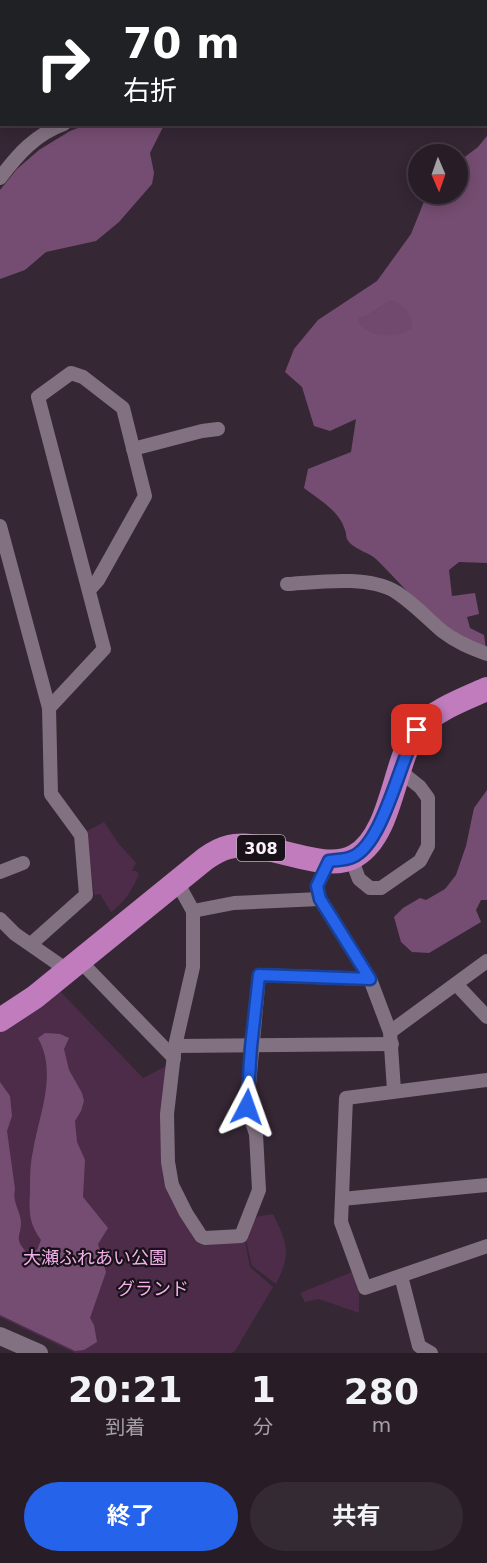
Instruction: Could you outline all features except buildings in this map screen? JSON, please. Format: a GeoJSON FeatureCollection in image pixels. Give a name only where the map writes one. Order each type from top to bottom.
{"type":"FeatureCollection","features":[{"type":"Feature","properties":{"kind":"highway"},"geometry":{"type":"LineString","coordinates":[[340,859],[365,849],[373,838],[410,741],[417,730],[434,715],[487,689]]}},
{"type":"Feature","properties":{"kind":"highway","name":"308"},"geometry":{"type":"LineString","coordinates":[[0,1020],[35,997],[214,853],[236,845],[340,859]]}},
{"type":"Feature","properties":{"kind":"street"},"geometry":{"type":"LineString","coordinates":[[0,178],[26,146],[41,135],[60,126]]}},
{"type":"Feature","properties":{"kind":"street"},"geometry":{"type":"LineString","coordinates":[[49,708],[104,649],[38,397],[71,373],[83,377],[123,408],[144,496],[98,580],[89,590]]}},
{"type":"Feature","properties":{"kind":"street"},"geometry":{"type":"LineString","coordinates":[[133,449],[218,429]]}},
{"type":"Feature","properties":{"kind":"street"},"geometry":{"type":"LineString","coordinates":[[0,526],[49,708],[51,794],[81,835],[86,895],[31,944]]}},
{"type":"Feature","properties":{"kind":"street"},"geometry":{"type":"LineString","coordinates":[[287,584],[334,581],[377,585],[394,591],[465,646],[487,654]]}},
{"type":"Feature","properties":{"kind":"street"},"geometry":{"type":"LineString","coordinates":[[394,1090],[391,1038],[370,979],[320,899],[317,886],[340,859],[370,888],[381,888],[420,861],[428,846],[428,798],[420,787],[400,771]]}},
{"type":"Feature","properties":{"kind":"street"},"geometry":{"type":"LineString","coordinates":[[0,872],[23,863]]}},
{"type":"Feature","properties":{"kind":"street"},"geometry":{"type":"LineString","coordinates":[[177,882],[194,911],[193,967],[175,1052],[168,1114],[168,1162],[172,1185],[201,1236],[205,1238],[241,1236],[259,1190],[256,1134],[247,1107],[259,975],[370,979]]}},
{"type":"Feature","properties":{"kind":"street"},"geometry":{"type":"LineString","coordinates":[[194,911],[234,903],[320,899]]}},
{"type":"Feature","properties":{"kind":"street"},"geometry":{"type":"LineString","coordinates":[[0,919],[15,934],[73,965],[175,1052],[391,1038],[487,960]]}},
{"type":"Feature","properties":{"kind":"street"},"geometry":{"type":"LineString","coordinates":[[456,984],[487,1017]]}},
{"type":"Feature","properties":{"kind":"street"},"geometry":{"type":"LineString","coordinates":[[487,1080],[394,1090],[346,1098],[340,1222],[365,1288],[487,1246]]}},
{"type":"Feature","properties":{"kind":"street"},"geometry":{"type":"LineString","coordinates":[[342,1199],[487,1185]]}},
{"type":"Feature","properties":{"kind":"street"},"geometry":{"type":"LineString","coordinates":[[401,1276],[419,1346],[431,1353]]}},
{"type":"Feature","properties":{"kind":"street"},"geometry":{"type":"LineString","coordinates":[[0,1336],[39,1353]]}},
{"type":"Feature","properties":{"kind":"green space"},"geometry":{"type":"Polygon","coordinates":[[[84,126],[164,126],[150,153],[154,173],[152,184],[119,222],[96,241],[46,252],[25,270],[0,279],[0,190],[17,169],[39,150],[70,131],[84,126]]]}},
{"type":"Feature","properties":{"kind":"green space"},"geometry":{"type":"Polygon","coordinates":[[[487,136],[487,563],[459,562],[449,570],[452,596],[475,593],[479,614],[467,617],[470,628],[484,635],[486,649],[455,634],[426,611],[376,559],[349,542],[338,517],[328,506],[304,488],[308,469],[351,452],[356,419],[330,431],[314,426],[302,387],[285,372],[294,349],[318,320],[377,281],[411,234],[423,204],[468,204],[468,154],[487,136]]]}},
{"type":"Feature","properties":{"kind":"green space"},"geometry":{"type":"Polygon","coordinates":[[[487,790],[487,900],[481,900],[476,910],[481,922],[429,953],[412,952],[401,942],[394,917],[403,908],[420,898],[426,900],[445,889],[456,875],[466,846],[474,808],[487,790]]]}},
{"type":"Feature","properties":{"kind":"green space"},"geometry":{"type":"Polygon","coordinates":[[[104,822],[136,863],[132,871],[139,874],[128,895],[111,912],[100,894],[94,895],[87,831],[104,822]]]}},
{"type":"Feature","properties":{"kind":"green space","name":"大瀬ふれあい公園"},"geometry":{"type":"Polygon","coordinates":[[[56,987],[143,1078],[168,1065],[162,1159],[164,1181],[192,1235],[202,1245],[245,1241],[250,1267],[273,1287],[235,1351],[231,1353],[75,1353],[0,1317],[0,1025],[56,987]]]}},
{"type":"Feature","properties":{"kind":"green space"},"geometry":{"type":"Polygon","coordinates":[[[45,1033],[60,1034],[69,1038],[64,1049],[69,1070],[84,1101],[75,1121],[77,1142],[85,1160],[83,1197],[108,1228],[98,1244],[106,1272],[90,1318],[94,1325],[97,1342],[84,1350],[75,1351],[0,1315],[0,1082],[10,1096],[12,1116],[7,1131],[15,1198],[21,1222],[19,1240],[27,1253],[37,1250],[41,1240],[32,1223],[30,1212],[30,1176],[47,1080],[44,1052],[38,1038],[45,1033]]]}},
{"type":"Feature","properties":{"kind":"green space"},"geometry":{"type":"Polygon","coordinates":[[[273,1214],[286,1248],[284,1264],[276,1284],[252,1266],[246,1240],[255,1217],[273,1214]]]}},
{"type":"Feature","properties":{"kind":"green space"},"geometry":{"type":"Polygon","coordinates":[[[352,1272],[359,1294],[359,1313],[319,1299],[305,1302],[300,1293],[352,1272]]]}},
{"type":"Feature","properties":{"kind":"shaded area"},"geometry":{"type":"Polygon","coordinates":[[[390,300],[399,303],[407,310],[412,329],[398,334],[383,335],[363,328],[358,322],[359,317],[367,315],[390,300]]]}},
{"type":"Feature","properties":{"kind":"route"},"geometry":{"type":"LineString","coordinates":[[247,1107],[259,975],[370,979],[320,899],[317,886],[329,861],[351,858],[365,849],[373,838],[390,800],[404,755],[417,730]]}},
{"type":"Feature","properties":{"kind":"park label","name":"グランド"},"geometry":{"type":"Point","coordinates":[153,1288]}}]}
